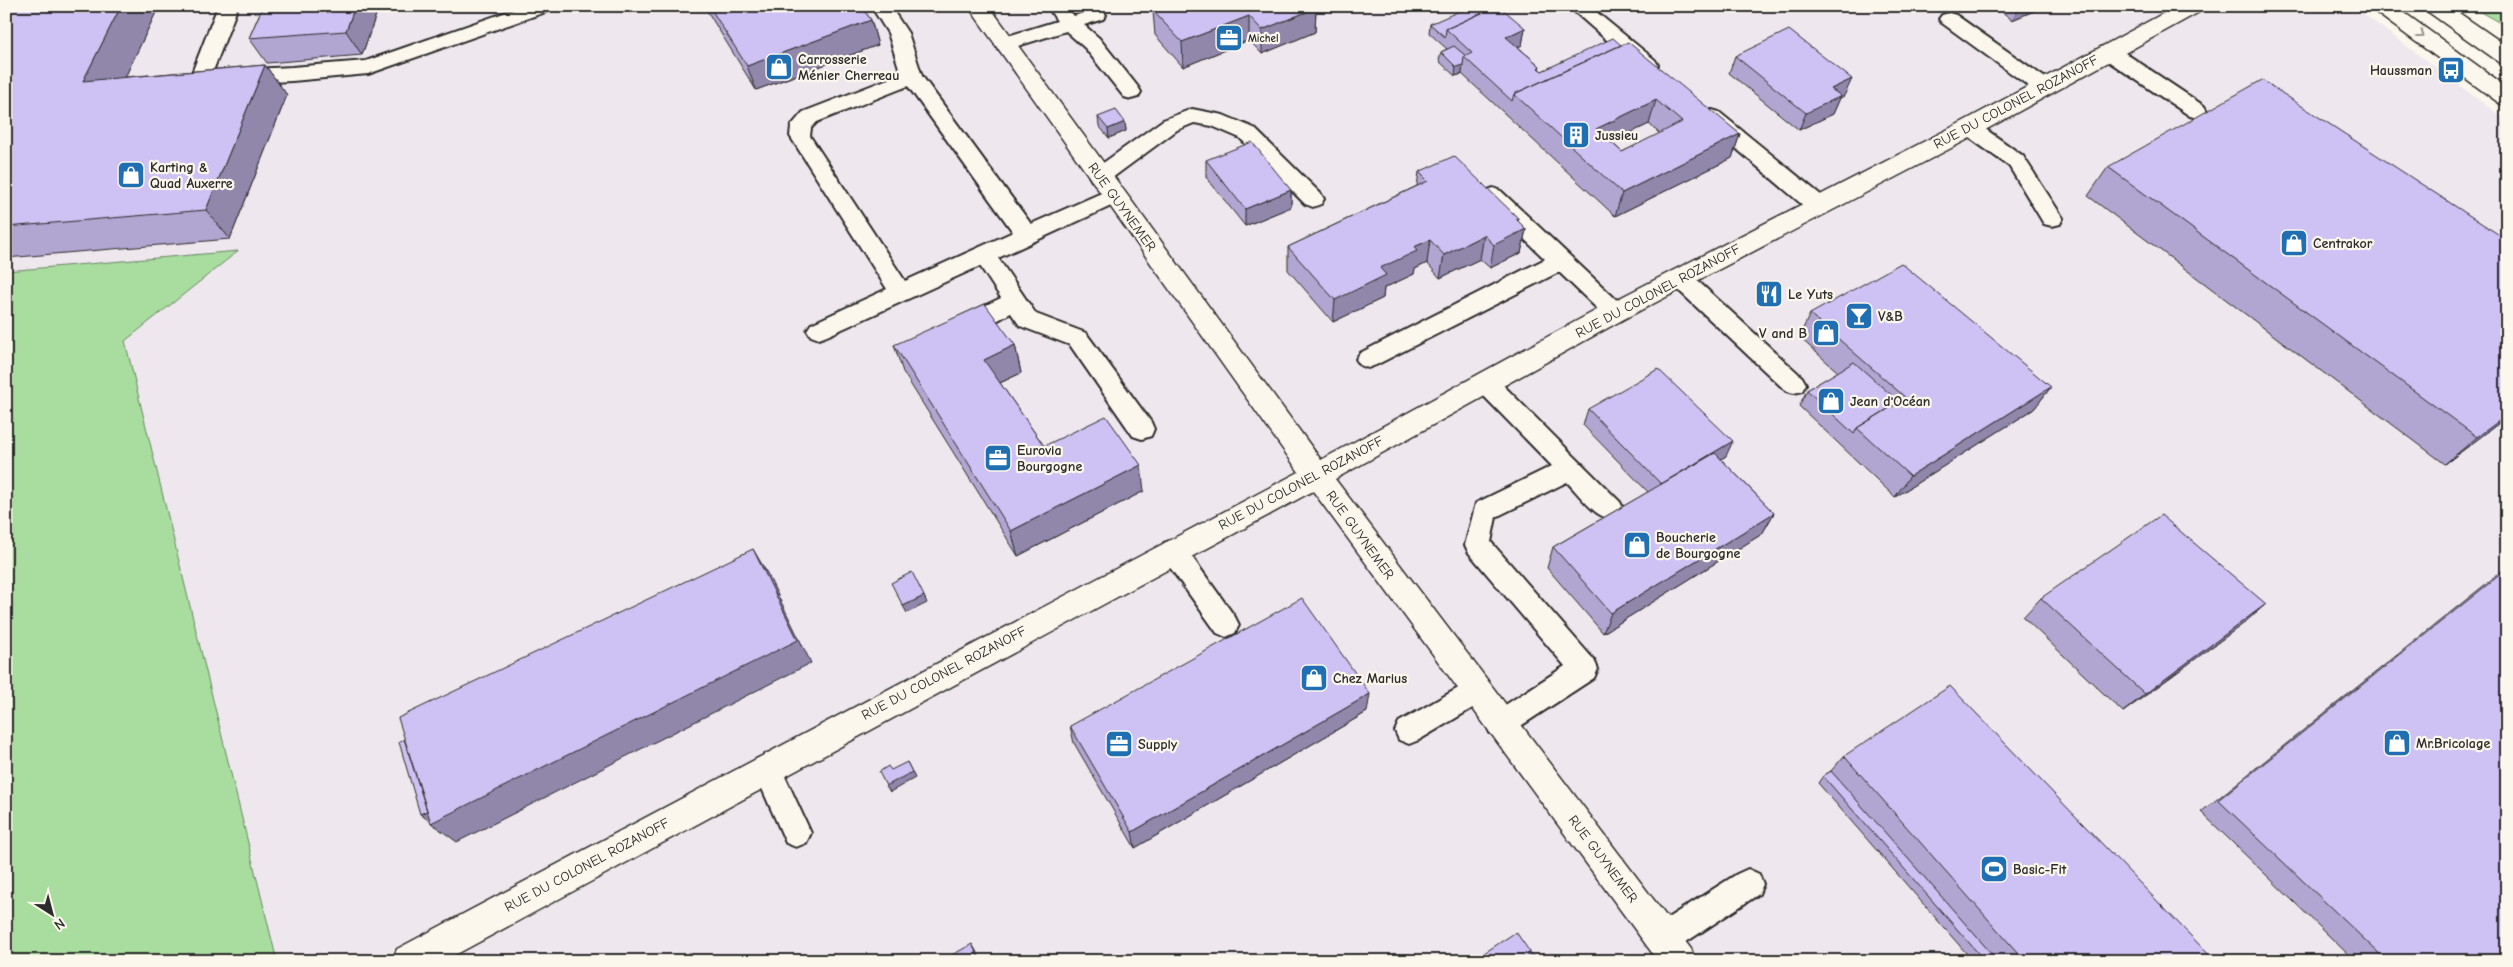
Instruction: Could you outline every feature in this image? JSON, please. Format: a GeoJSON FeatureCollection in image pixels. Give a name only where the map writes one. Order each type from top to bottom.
{"type":"FeatureCollection","features":[{"type":"Feature","properties":{"kind":"street","name":"RUE GUYNEMER"},"geometry":{"type":"LineString","coordinates":[[978,6],[1316,475],[1500,724],[1671,950]]}},
{"type":"Feature","properties":{"kind":"street","name":"RUE DU COLONEL ROZANOFF"},"geometry":{"type":"LineString","coordinates":[[409,961],[1316,475],[1615,312],[1970,128],[2194,6]]}},
{"type":"Feature","properties":{"kind":"street"},"geometry":{"type":"LineString","coordinates":[[2381,6],[2507,98]]}},
{"type":"Feature","properties":{"kind":"street"},"geometry":{"type":"LineString","coordinates":[[2434,6],[2507,57]]}},
{"type":"Feature","properties":{"kind":"lane"},"geometry":{"type":"LineString","coordinates":[[228,6],[200,78],[292,74],[368,67],[544,6]]}},
{"type":"Feature","properties":{"kind":"lane"},"geometry":{"type":"LineString","coordinates":[[880,6],[898,33],[912,77],[1027,235]]}},
{"type":"Feature","properties":{"kind":"lane"},"geometry":{"type":"LineString","coordinates":[[1056,6],[1069,24],[1092,43],[1131,92]]}},
{"type":"Feature","properties":{"kind":"lane"},"geometry":{"type":"LineString","coordinates":[[1577,6],[1667,80]]}},
{"type":"Feature","properties":{"kind":"lane"},"geometry":{"type":"LineString","coordinates":[[1005,44],[1096,15]]}},
{"type":"Feature","properties":{"kind":"lane"},"geometry":{"type":"LineString","coordinates":[[1949,19],[2044,87]]}},
{"type":"Feature","properties":{"kind":"lane"},"geometry":{"type":"LineString","coordinates":[[2109,52],[2197,111]]}},
{"type":"Feature","properties":{"kind":"lane"},"geometry":{"type":"LineString","coordinates":[[901,293],[800,136],[801,126],[810,116],[912,77]]}},
{"type":"Feature","properties":{"kind":"lane"},"geometry":{"type":"LineString","coordinates":[[1697,104],[1819,206]]}},
{"type":"Feature","properties":{"kind":"lane"},"geometry":{"type":"LineString","coordinates":[[1100,176],[1170,125],[1192,116],[1216,120],[1247,133],[1313,199]]}},
{"type":"Feature","properties":{"kind":"lane"},"geometry":{"type":"LineString","coordinates":[[1970,128],[2016,161],[2052,218]]}},
{"type":"Feature","properties":{"kind":"lane"},"geometry":{"type":"LineString","coordinates":[[1479,183],[1615,312]]}},
{"type":"Feature","properties":{"kind":"lane"},"geometry":{"type":"LineString","coordinates":[[819,330],[1114,196]]}},
{"type":"Feature","properties":{"kind":"lane"},"geometry":{"type":"LineString","coordinates":[[984,255],[1028,320],[1078,338],[1142,430]]}},
{"type":"Feature","properties":{"kind":"lane"},"geometry":{"type":"LineString","coordinates":[[1368,359],[1561,261]]}},
{"type":"Feature","properties":{"kind":"lane"},"geometry":{"type":"LineString","coordinates":[[1680,278],[1794,384]]}},
{"type":"Feature","properties":{"kind":"lane"},"geometry":{"type":"LineString","coordinates":[[939,337],[1015,302]]}},
{"type":"Feature","properties":{"kind":"lane"},"geometry":{"type":"LineString","coordinates":[[1486,382],[1611,510]]}},
{"type":"Feature","properties":{"kind":"lane"},"geometry":{"type":"LineString","coordinates":[[1500,724],[1584,670],[1478,545],[1485,511],[1570,469]]}},
{"type":"Feature","properties":{"kind":"lane"},"geometry":{"type":"LineString","coordinates":[[1173,551],[1226,625]]}},
{"type":"Feature","properties":{"kind":"lane"},"geometry":{"type":"LineString","coordinates":[[1409,731],[1476,691]]}},
{"type":"Feature","properties":{"kind":"lane"},"geometry":{"type":"LineString","coordinates":[[768,768],[796,833]]}},
{"type":"Feature","properties":{"kind":"lane"},"geometry":{"type":"LineString","coordinates":[[1671,950],[1748,884]]}},
{"type":"Feature","properties":{"kind":"shaded area"},"geometry":{"type":"Polygon","coordinates":[[[6,6],[2353,6],[2507,121],[2507,961],[245,961],[125,341],[237,251],[6,271],[6,6]]]}},
{"type":"Feature","properties":{"kind":"green space"},"geometry":{"type":"Polygon","coordinates":[[[2470,6],[2493,6],[2507,16],[2507,27],[2470,6]]]}},
{"type":"Feature","properties":{"kind":"green space"},"geometry":{"type":"Polygon","coordinates":[[[238,251],[125,341],[276,957],[274,961],[6,961],[6,271],[238,251]]]}},
{"type":"Feature","properties":{"kind":"building","name":"Karting & Quad Auxerre"},"geometry":{"type":"Polygon","coordinates":[[[6,6],[121,6],[83,81],[265,65],[206,210],[6,227],[6,6]]]}},
{"type":"Feature","properties":{"kind":"building"},"geometry":{"type":"Polygon","coordinates":[[[263,6],[355,6],[346,31],[249,38],[263,6]]]}},
{"type":"Feature","properties":{"kind":"building"},"geometry":{"type":"Polygon","coordinates":[[[709,6],[861,6],[871,20],[747,66],[709,6]]]}},
{"type":"Feature","properties":{"kind":"building"},"geometry":{"type":"Polygon","coordinates":[[[1164,6],[1315,6],[1316,8],[1262,30],[1249,16],[1182,42],[1153,11],[1164,6]]]}},
{"type":"Feature","properties":{"kind":"building"},"geometry":{"type":"Polygon","coordinates":[[[1471,6],[1488,6],[1491,9],[1446,29],[1445,37],[1430,24],[1471,6]]]}},
{"type":"Feature","properties":{"kind":"building"},"geometry":{"type":"Polygon","coordinates":[[[1497,6],[1525,28],[1506,37],[1540,66],[1538,68],[1542,71],[1613,38],[1621,45],[1514,94],[1512,101],[1464,57],[1472,53],[1446,29],[1497,6]]]}},
{"type":"Feature","properties":{"kind":"building"},"geometry":{"type":"Polygon","coordinates":[[[1789,30],[1852,79],[1831,89],[1841,96],[1806,113],[1735,56],[1789,30]]]}},
{"type":"Feature","properties":{"kind":"building"},"geometry":{"type":"Polygon","coordinates":[[[1628,42],[1740,134],[1622,193],[1514,94],[1628,42]],[[1656,100],[1596,129],[1622,152],[1682,122],[1656,100]]]}},
{"type":"Feature","properties":{"kind":"building"},"geometry":{"type":"Polygon","coordinates":[[[1454,46],[1466,56],[1464,57],[1463,65],[1456,67],[1441,52],[1454,46]]]}},
{"type":"Feature","properties":{"kind":"building","name":"Centrakor"},"geometry":{"type":"Polygon","coordinates":[[[2262,80],[2507,240],[2507,415],[2477,437],[2108,167],[2262,80]]]}},
{"type":"Feature","properties":{"kind":"building"},"geometry":{"type":"Polygon","coordinates":[[[1116,110],[1125,122],[1108,129],[1098,117],[1116,110]]]}},
{"type":"Feature","properties":{"kind":"building"},"geometry":{"type":"Polygon","coordinates":[[[1252,142],[1291,190],[1245,209],[1206,160],[1252,142]]]}},
{"type":"Feature","properties":{"kind":"building"},"geometry":{"type":"Polygon","coordinates":[[[1454,156],[1518,218],[1516,219],[1526,229],[1494,245],[1484,235],[1444,255],[1430,240],[1414,247],[1417,251],[1380,268],[1386,275],[1335,300],[1288,247],[1428,181],[1419,172],[1454,156]]]}},
{"type":"Feature","properties":{"kind":"building"},"geometry":{"type":"Polygon","coordinates":[[[1901,263],[2051,387],[1910,476],[1857,428],[1906,398],[1810,314],[1901,263]]]}},
{"type":"Feature","properties":{"kind":"building","name":"Eurovia Bourgogne"},"geometry":{"type":"Polygon","coordinates":[[[985,304],[1015,345],[984,360],[1044,446],[1106,416],[1141,465],[1011,531],[894,345],[985,304]]]}},
{"type":"Feature","properties":{"kind":"building"},"geometry":{"type":"Polygon","coordinates":[[[1854,362],[1899,402],[1857,428],[1854,434],[1807,390],[1854,362]]]}},
{"type":"Feature","properties":{"kind":"building"},"geometry":{"type":"Polygon","coordinates":[[[1658,369],[1733,441],[1661,484],[1588,409],[1658,369]]]}},
{"type":"Feature","properties":{"kind":"building"},"geometry":{"type":"Polygon","coordinates":[[[1715,453],[1774,513],[1611,613],[1553,547],[1715,453]]]}},
{"type":"Feature","properties":{"kind":"building"},"geometry":{"type":"Polygon","coordinates":[[[2161,515],[2266,604],[2145,694],[2041,598],[2161,515]]]}},
{"type":"Feature","properties":{"kind":"building"},"geometry":{"type":"Polygon","coordinates":[[[753,549],[798,640],[431,823],[398,718],[753,549]]]}},
{"type":"Feature","properties":{"kind":"building","name":"Mr.Bricolage"},"geometry":{"type":"Polygon","coordinates":[[[2507,569],[2507,961],[2387,961],[2218,800],[2507,569]]]}},
{"type":"Feature","properties":{"kind":"building"},"geometry":{"type":"Polygon","coordinates":[[[912,572],[924,596],[903,606],[891,583],[912,572]]]}},
{"type":"Feature","properties":{"kind":"building"},"geometry":{"type":"Polygon","coordinates":[[[1302,598],[1370,694],[1132,832],[1070,726],[1302,598]]]}},
{"type":"Feature","properties":{"kind":"building","name":"Basic-Fit"},"geometry":{"type":"Polygon","coordinates":[[[1950,686],[2215,961],[2025,961],[1844,756],[1950,686]]]}},
{"type":"Feature","properties":{"kind":"building"},"geometry":{"type":"Polygon","coordinates":[[[404,739],[427,811],[420,814],[399,742],[404,739]]]}},
{"type":"Feature","properties":{"kind":"building"},"geometry":{"type":"Polygon","coordinates":[[[907,762],[912,772],[886,786],[879,772],[888,766],[891,770],[907,762]]]}},
{"type":"Feature","properties":{"kind":"building"},"geometry":{"type":"Polygon","coordinates":[[[1831,771],[1998,961],[1985,961],[1823,776],[1831,771]]]}},
{"type":"Feature","properties":{"kind":"building"},"geometry":{"type":"Polygon","coordinates":[[[1516,932],[1536,961],[1472,961],[1516,932]]]}},
{"type":"Feature","properties":{"kind":"building"},"geometry":{"type":"Polygon","coordinates":[[[972,944],[980,961],[941,961],[972,944]]]}},
{"type":"Feature","properties":{"kind":"place","name":"Michel"},"geometry":{"type":"Point","coordinates":[1229,38]}},
{"type":"Feature","properties":{"kind":"place","name":"Carrosserie Ménier Cherreau"},"geometry":{"type":"Point","coordinates":[779,67]}},
{"type":"Feature","properties":{"kind":"place","name":"Haussman"},"geometry":{"type":"Point","coordinates":[2451,70]}},
{"type":"Feature","properties":{"kind":"place","name":"Jussieu"},"geometry":{"type":"Point","coordinates":[1576,135]}},
{"type":"Feature","properties":{"kind":"place","name":"Karting & Quad Auxerre"},"geometry":{"type":"Point","coordinates":[131,175]}},
{"type":"Feature","properties":{"kind":"place","name":"Centrakor"},"geometry":{"type":"Point","coordinates":[2294,243]}},
{"type":"Feature","properties":{"kind":"place","name":"Le Yuts"},"geometry":{"type":"Point","coordinates":[1769,294]}},
{"type":"Feature","properties":{"kind":"place","name":"V&B"},"geometry":{"type":"Point","coordinates":[1859,316]}},
{"type":"Feature","properties":{"kind":"place","name":"V and B"},"geometry":{"type":"Point","coordinates":[1826,333]}},
{"type":"Feature","properties":{"kind":"place","name":"Jean d'Océan"},"geometry":{"type":"Point","coordinates":[1831,401]}},
{"type":"Feature","properties":{"kind":"place","name":"Eurovia Bourgogne"},"geometry":{"type":"Point","coordinates":[998,458]}},
{"type":"Feature","properties":{"kind":"place","name":"Boucherie de Bourgogne"},"geometry":{"type":"Point","coordinates":[1637,545]}},
{"type":"Feature","properties":{"kind":"place","name":"Chez Marius"},"geometry":{"type":"Point","coordinates":[1314,678]}},
{"type":"Feature","properties":{"kind":"place","name":"Mr.Bricolage"},"geometry":{"type":"Point","coordinates":[2397,743]}},
{"type":"Feature","properties":{"kind":"place","name":"Supply"},"geometry":{"type":"Point","coordinates":[1119,744]}},
{"type":"Feature","properties":{"kind":"place","name":"Basic-Fit"},"geometry":{"type":"Point","coordinates":[1994,869]}}]}
